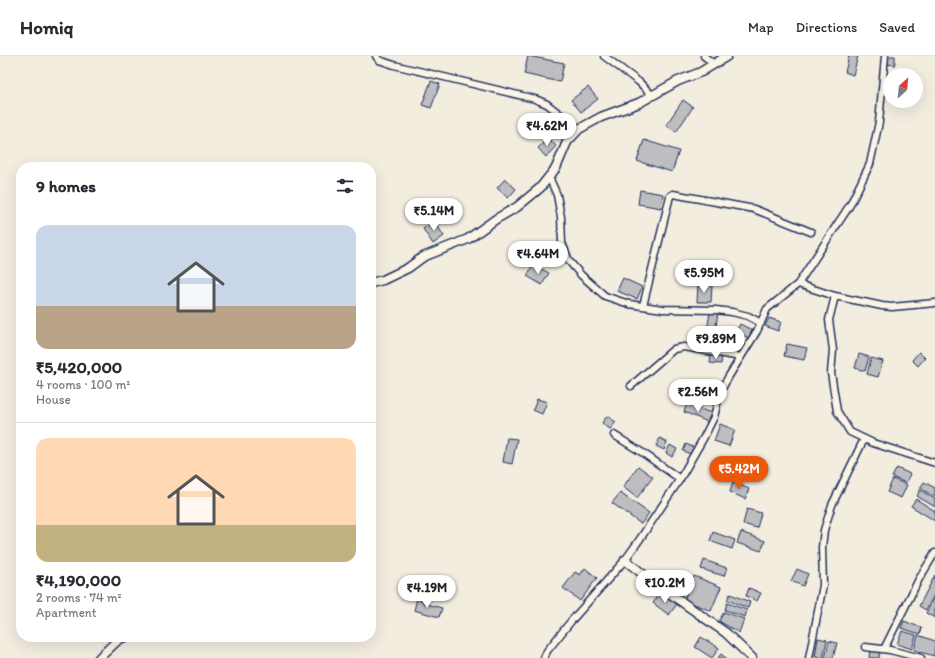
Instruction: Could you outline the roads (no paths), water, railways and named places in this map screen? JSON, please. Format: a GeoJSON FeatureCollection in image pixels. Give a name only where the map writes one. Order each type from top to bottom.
{"type":"FeatureCollection","features":[{"type":"Feature","properties":{"kind":"street"},"geometry":{"type":"LineString","coordinates":[[376,56],[379,60],[394,65],[536,99],[547,104],[579,129]]}},
{"type":"Feature","properties":{"kind":"street"},"geometry":{"type":"LineString","coordinates":[[604,56],[639,82],[652,95]]}},
{"type":"Feature","properties":{"kind":"street"},"geometry":{"type":"LineString","coordinates":[[704,56],[714,64]]}},
{"type":"Feature","properties":{"kind":"street"},"geometry":{"type":"LineString","coordinates":[[376,282],[408,268],[423,257],[468,239],[496,219],[517,207],[540,188],[549,177],[556,168],[567,142],[579,129],[601,117],[639,103],[678,81],[701,72],[727,56]]}},
{"type":"Feature","properties":{"kind":"street"},"geometry":{"type":"LineString","coordinates":[[544,658],[547,651],[572,620],[625,560],[680,479],[714,417],[720,392],[758,331],[767,308],[798,284],[843,217],[870,164],[879,122],[885,56]]}},
{"type":"Feature","properties":{"kind":"street"},"geometry":{"type":"LineString","coordinates":[[549,177],[557,194],[561,217],[562,243],[569,261],[580,275],[605,296],[629,304],[663,309],[716,310],[732,312],[748,316],[761,323]]}},
{"type":"Feature","properties":{"kind":"street"},"geometry":{"type":"LineString","coordinates":[[643,306],[670,196],[673,194],[754,209],[811,232]]}},
{"type":"Feature","properties":{"kind":"street"},"geometry":{"type":"LineString","coordinates":[[798,284],[835,296],[882,306],[935,303]]}},
{"type":"Feature","properties":{"kind":"street"},"geometry":{"type":"LineString","coordinates":[[835,296],[829,320],[833,350],[831,373],[837,411],[850,432],[896,451],[935,463]]}},
{"type":"Feature","properties":{"kind":"street"},"geometry":{"type":"LineString","coordinates":[[631,386],[674,349],[684,347],[741,357]]}},
{"type":"Feature","properties":{"kind":"street"},"geometry":{"type":"LineString","coordinates":[[614,435],[680,479]]}},
{"type":"Feature","properties":{"kind":"street"},"geometry":{"type":"LineString","coordinates":[[809,658],[823,585],[824,530],[832,505],[864,439]]}},
{"type":"Feature","properties":{"kind":"street"},"geometry":{"type":"LineString","coordinates":[[884,649],[919,579],[932,563],[935,553]]}},
{"type":"Feature","properties":{"kind":"street"},"geometry":{"type":"LineString","coordinates":[[625,560],[726,633],[752,658]]}},
{"type":"Feature","properties":{"kind":"street"},"geometry":{"type":"LineString","coordinates":[[99,658],[115,642]]}},
{"type":"Feature","properties":{"kind":"street"},"geometry":{"type":"LineString","coordinates":[[865,647],[884,649],[921,658]]}}]}
